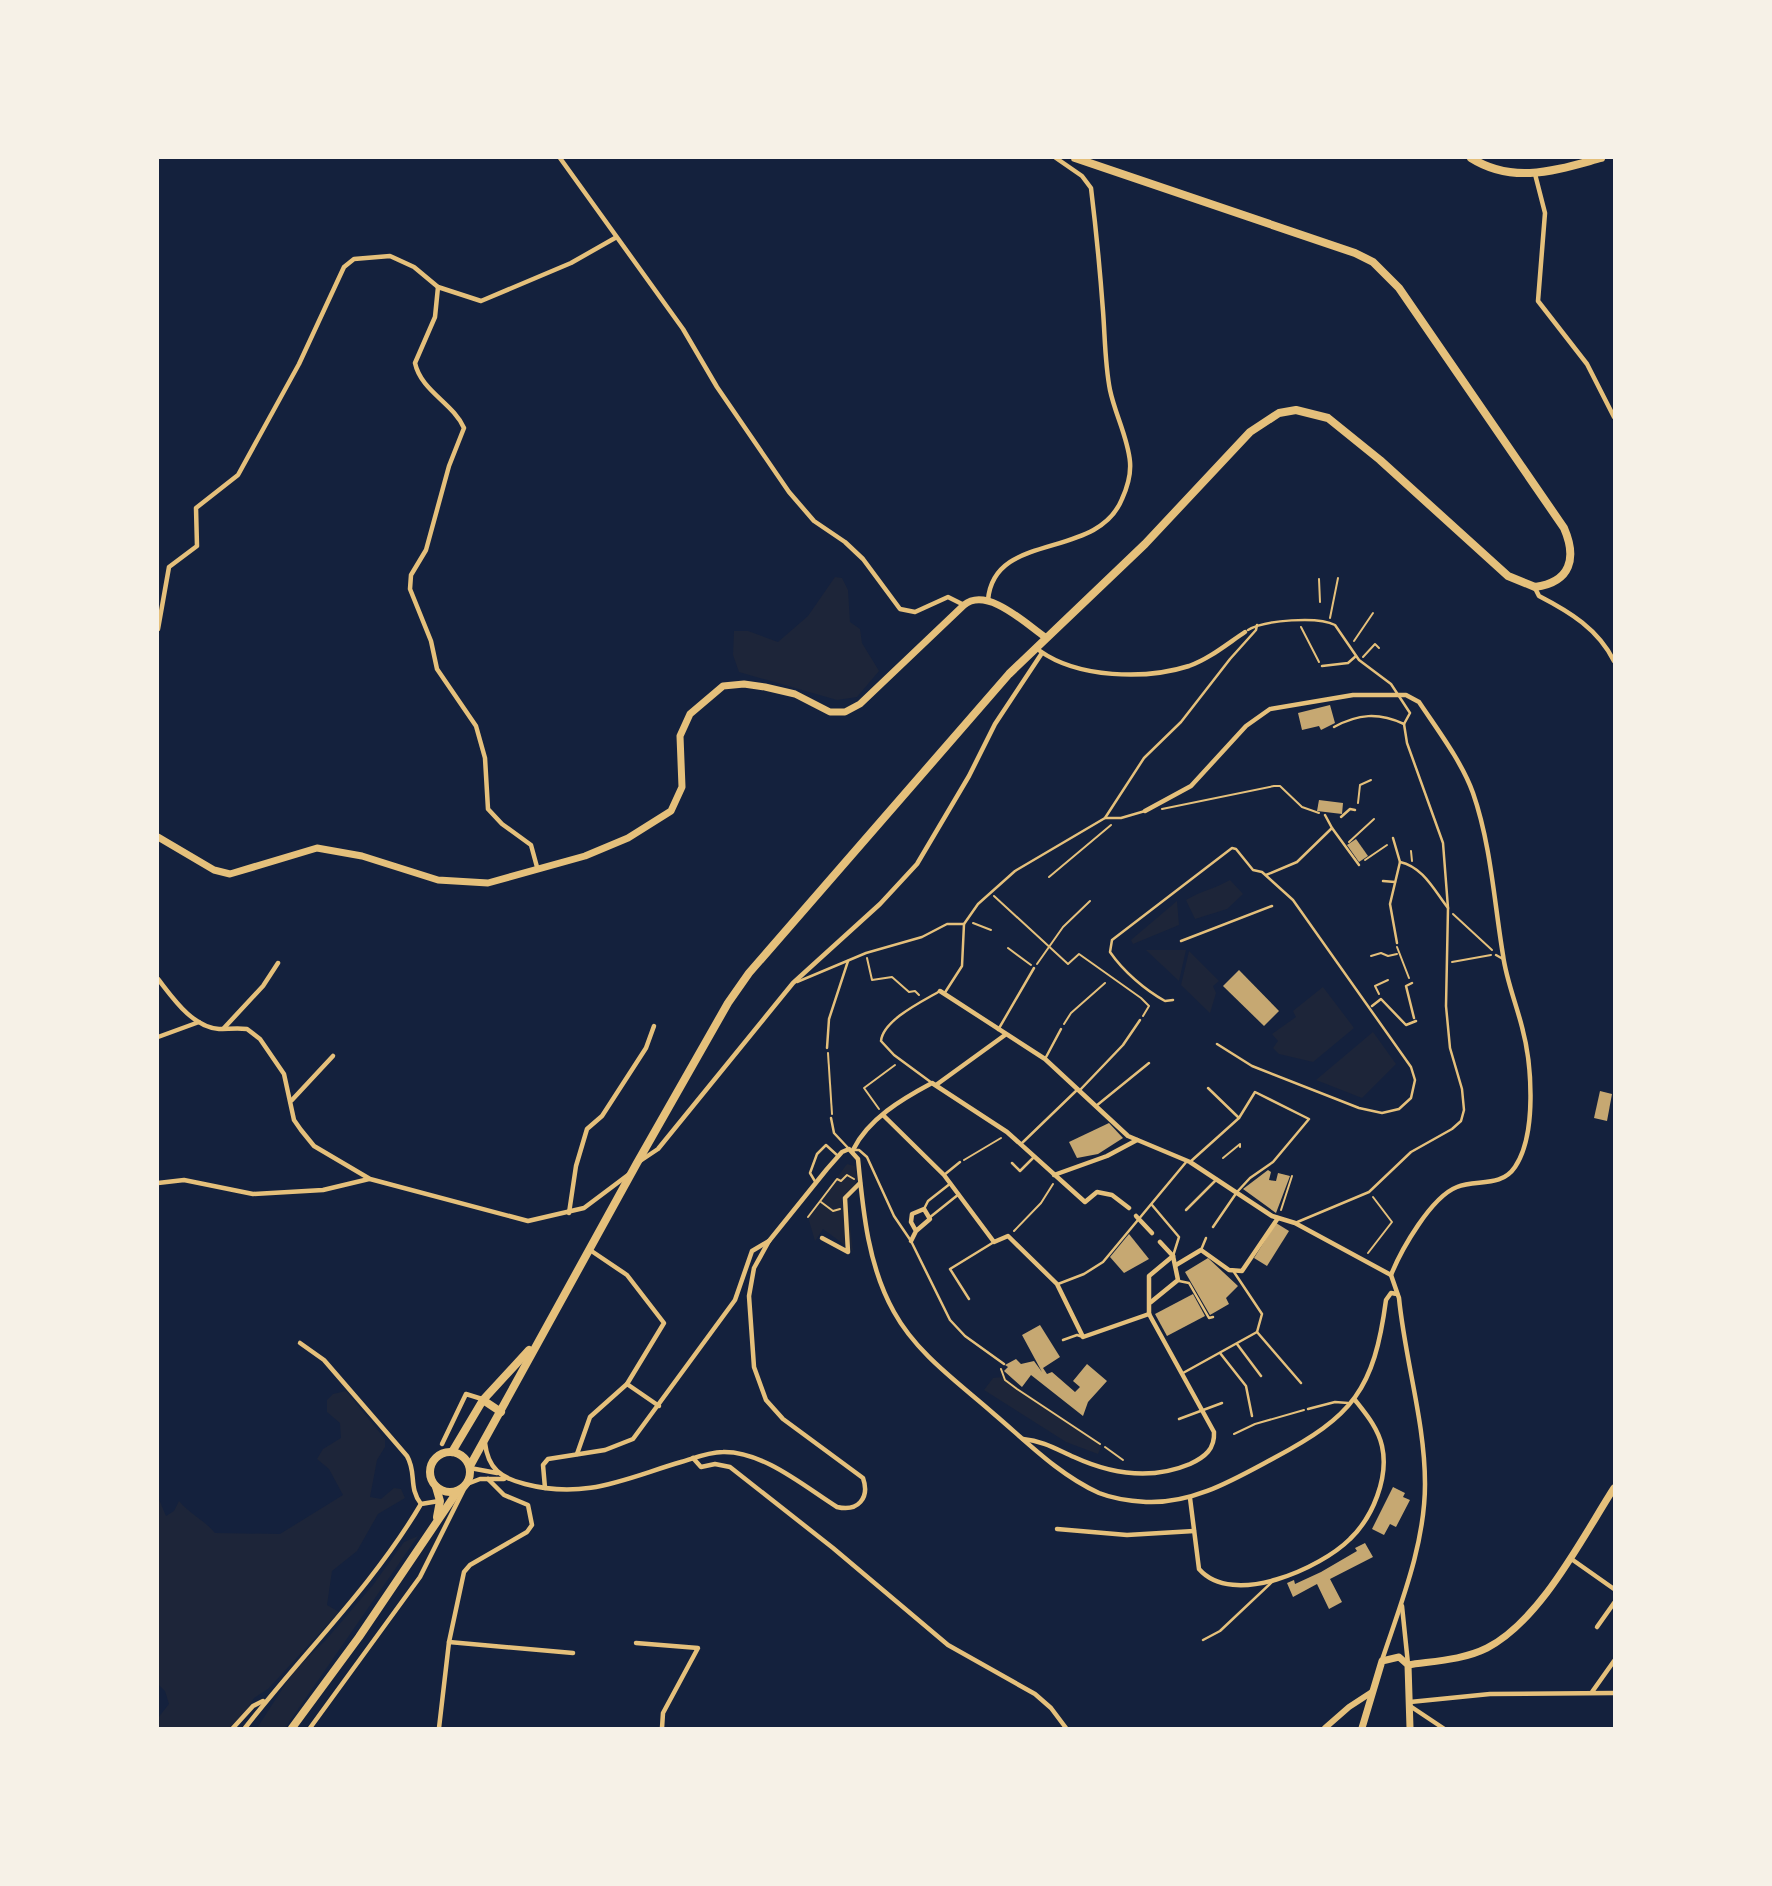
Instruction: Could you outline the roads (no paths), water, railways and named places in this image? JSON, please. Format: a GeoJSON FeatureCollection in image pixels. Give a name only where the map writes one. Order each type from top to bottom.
{"type":"FeatureCollection","features":[{"type":"Feature","properties":{"kind":"main road"},"geometry":{"type":"LineString","coordinates":[[292,1728],[359,1637],[435,1523],[463,1488],[470,1467],[540,1337],[728,1003],[749,973],[1038,650],[1045,637],[1145,544],[1250,432],[1279,412],[1296,410],[1328,418],[1344,429],[1508,576],[1535,587],[1559,578],[1569,567],[1572,546],[1564,528],[1500,432],[1388,275],[1364,257],[1293,230],[1074,158]]}},
{"type":"Feature","properties":{"kind":"main road"},"geometry":{"type":"LineString","coordinates":[[1471,158],[1508,174],[1535,174],[1597,159]]}},
{"type":"Feature","properties":{"kind":"main road"},"geometry":{"type":"LineString","coordinates":[[158,837],[214,870],[230,874],[317,848],[362,856],[438,880],[488,883],[537,867],[585,856],[628,838],[671,811],[682,787],[680,736],[690,713],[723,686],[744,684],[765,687],[795,694],[830,712],[845,712],[860,704],[964,605],[975,598],[988,600],[1045,637]]}},
{"type":"Feature","properties":{"kind":"main road"},"geometry":{"type":"LineString","coordinates":[[452,1452],[483,1400],[512,1372],[540,1337]]}},
{"type":"Feature","properties":{"kind":"main road"},"geometry":{"type":"LineString","coordinates":[[512,1372],[519,1378]]}},
{"type":"Feature","properties":{"kind":"main road"},"geometry":{"type":"LineString","coordinates":[[483,1400],[501,1412]]}},
{"type":"Feature","properties":{"kind":"main road"},"geometry":{"type":"LineString","coordinates":[[435,1523],[440,1501],[430,1476],[432,1464],[440,1455],[452,1452],[465,1458],[470,1467]]}},
{"type":"Feature","properties":{"kind":"main road"},"geometry":{"type":"LineString","coordinates":[[436,1487],[448,1493],[463,1488]]}},
{"type":"Feature","properties":{"kind":"main road"},"geometry":{"type":"LineString","coordinates":[[1408,1665],[1473,1654],[1502,1639],[1529,1613],[1615,1489]]}},
{"type":"Feature","properties":{"kind":"main road"},"geometry":{"type":"LineString","coordinates":[[1362,1728],[1382,1661],[1399,1657],[1408,1665],[1410,1728]]}},
{"type":"Feature","properties":{"kind":"street"},"geometry":{"type":"LineString","coordinates":[[560,158],[683,329],[716,387],[789,492],[814,521],[845,542],[863,559],[900,610],[915,612],[948,597],[964,605]]}},
{"type":"Feature","properties":{"kind":"street"},"geometry":{"type":"LineString","coordinates":[[988,600],[993,576],[1002,565],[1017,556],[1079,539],[1113,515],[1123,498],[1130,476],[1127,449],[1110,389],[1091,188],[1082,176],[1056,158]]}},
{"type":"Feature","properties":{"kind":"street"},"geometry":{"type":"LineString","coordinates":[[1535,174],[1545,213],[1538,301],[1587,364],[1615,417]]}},
{"type":"Feature","properties":{"kind":"street"},"geometry":{"type":"LineString","coordinates":[[158,629],[169,567],[197,546],[196,508],[238,475],[299,364],[344,267],[362,256],[390,256],[414,267],[438,287],[470,299],[489,299],[570,263],[615,237]]}},
{"type":"Feature","properties":{"kind":"street"},"geometry":{"type":"LineString","coordinates":[[438,287],[435,317],[415,363],[422,380],[453,412],[464,428],[449,466],[426,550],[411,575],[410,589],[431,641],[437,669],[475,726],[485,758],[488,809],[502,824],[531,845],[537,867]]}},
{"type":"Feature","properties":{"kind":"street"},"geometry":{"type":"LineString","coordinates":[[1535,587],[1539,596],[1593,631],[1615,661]]}},
{"type":"Feature","properties":{"kind":"street"},"geometry":{"type":"LineString","coordinates":[[637,1163],[658,1149],[793,983],[880,904],[917,864],[1038,650],[1104,672],[1153,673],[1202,660],[1247,631]]}},
{"type":"Feature","properties":{"kind":"street"},"geometry":{"type":"LineString","coordinates":[[1145,811],[1191,786],[1246,726],[1270,709],[1353,695],[1399,694],[1419,702],[1472,791],[1488,850],[1503,959],[1526,1050],[1530,1125],[1514,1168],[1500,1180],[1459,1186],[1440,1198],[1404,1250],[1391,1275]]}},
{"type":"Feature","properties":{"kind":"street"},"geometry":{"type":"LineString","coordinates":[[223,1028],[263,986],[278,963]]}},
{"type":"Feature","properties":{"kind":"street"},"geometry":{"type":"LineString","coordinates":[[158,979],[180,1007],[199,1022],[223,1028],[247,1029],[260,1039],[284,1074],[292,1100],[294,1120],[314,1146],[370,1179],[518,1221],[569,1213],[595,1201],[632,1172]]}},
{"type":"Feature","properties":{"kind":"street"},"geometry":{"type":"LineString","coordinates":[[942,993],[1045,1059],[1128,1136],[1189,1161],[1278,1217],[1295,1223],[1391,1275],[1397,1294],[1423,1453],[1425,1484],[1424,1513],[1402,1605],[1382,1661]]}},
{"type":"Feature","properties":{"kind":"street"},"geometry":{"type":"LineString","coordinates":[[158,1037],[199,1022]]}},
{"type":"Feature","properties":{"kind":"street"},"geometry":{"type":"LineString","coordinates":[[569,1213],[576,1166],[587,1129],[602,1116],[646,1048],[654,1026]]}},
{"type":"Feature","properties":{"kind":"street"},"geometry":{"type":"LineString","coordinates":[[310,1728],[420,1577],[463,1488],[488,1479],[505,1479],[545,1488],[595,1489],[693,1458],[725,1451],[755,1459],[837,1507],[847,1510],[855,1507],[866,1494],[863,1478],[783,1419],[760,1390],[754,1367],[749,1296],[754,1268],[769,1241],[838,1156],[851,1150],[860,1135],[882,1113],[934,1084],[1005,1035]]}},
{"type":"Feature","properties":{"kind":"street"},"geometry":{"type":"LineString","coordinates":[[292,1100],[334,1056]]}},
{"type":"Feature","properties":{"kind":"street"},"geometry":{"type":"LineString","coordinates":[[934,1084],[1021,1144],[1085,1202],[1097,1192],[1105,1192],[1129,1208]]}},
{"type":"Feature","properties":{"kind":"street"},"geometry":{"type":"LineString","coordinates":[[882,1113],[951,1183],[994,1242],[1008,1236],[1058,1284],[1083,1337],[1149,1314]]}},
{"type":"Feature","properties":{"kind":"street"},"geometry":{"type":"LineString","coordinates":[[1054,1175],[1107,1156],[1137,1140]]}},
{"type":"Feature","properties":{"kind":"street"},"geometry":{"type":"LineString","coordinates":[[851,1150],[858,1159],[870,1248],[881,1285],[898,1319],[928,1356],[1040,1454],[1077,1481],[1110,1496],[1146,1502],[1190,1498],[1317,1435],[1353,1401],[1372,1363],[1386,1300],[1391,1293],[1397,1294]]}},
{"type":"Feature","properties":{"kind":"street"},"geometry":{"type":"LineString","coordinates":[[158,1182],[184,1180],[253,1194],[323,1190],[370,1179]]}},
{"type":"Feature","properties":{"kind":"street"},"geometry":{"type":"LineString","coordinates":[[822,1238],[848,1252],[845,1207],[848,1192],[860,1182]]}},
{"type":"Feature","properties":{"kind":"street"},"geometry":{"type":"LineString","coordinates":[[911,1241],[929,1217],[924,1209],[912,1214],[911,1222],[916,1231]]}},
{"type":"Feature","properties":{"kind":"street"},"geometry":{"type":"LineString","coordinates":[[1176,1265],[1201,1250],[1234,1272],[1242,1270],[1278,1217]]}},
{"type":"Feature","properties":{"kind":"street"},"geometry":{"type":"LineString","coordinates":[[1138,1218],[1152,1233]]}},
{"type":"Feature","properties":{"kind":"street"},"geometry":{"type":"LineString","coordinates":[[545,1488],[543,1465],[548,1459],[623,1445],[633,1439],[734,1300],[752,1251],[769,1241]]}},
{"type":"Feature","properties":{"kind":"street"},"geometry":{"type":"LineString","coordinates":[[1151,1302],[1178,1280],[1173,1256],[1160,1242]]}},
{"type":"Feature","properties":{"kind":"street"},"geometry":{"type":"LineString","coordinates":[[577,1454],[590,1417],[627,1384],[664,1322],[627,1275],[589,1249]]}},
{"type":"Feature","properties":{"kind":"street"},"geometry":{"type":"LineString","coordinates":[[1023,1439],[1047,1444],[1077,1458],[1124,1473],[1167,1471],[1199,1460],[1210,1451],[1214,1432],[1149,1314],[1150,1272],[1173,1256]]}},
{"type":"Feature","properties":{"kind":"street"},"geometry":{"type":"LineString","coordinates":[[300,1343],[324,1360],[407,1457],[411,1463],[411,1488],[421,1504]]}},
{"type":"Feature","properties":{"kind":"street"},"geometry":{"type":"LineString","coordinates":[[627,1384],[659,1405]]}},
{"type":"Feature","properties":{"kind":"street"},"geometry":{"type":"LineString","coordinates":[[442,1444],[466,1394],[483,1400]]}},
{"type":"Feature","properties":{"kind":"street"},"geometry":{"type":"LineString","coordinates":[[1190,1498],[1199,1569],[1205,1575],[1228,1584],[1273,1581],[1294,1574],[1349,1541],[1359,1530],[1375,1499],[1384,1470],[1382,1443],[1353,1401]]}},
{"type":"Feature","properties":{"kind":"street"},"geometry":{"type":"LineString","coordinates":[[485,1441],[488,1460],[505,1479]]}},
{"type":"Feature","properties":{"kind":"street"},"geometry":{"type":"LineString","coordinates":[[1040,1454],[1040,1446],[1047,1444]]}},
{"type":"Feature","properties":{"kind":"street"},"geometry":{"type":"LineString","coordinates":[[693,1458],[701,1468],[715,1464],[730,1467],[834,1548],[948,1645],[1035,1694],[1051,1708],[1066,1728]]}},
{"type":"Feature","properties":{"kind":"street"},"geometry":{"type":"LineString","coordinates":[[470,1467],[498,1474]]}},
{"type":"Feature","properties":{"kind":"street"},"geometry":{"type":"LineString","coordinates":[[439,1728],[449,1642],[464,1572],[470,1565],[527,1532],[532,1525],[528,1505],[504,1495],[488,1479]]}},
{"type":"Feature","properties":{"kind":"street"},"geometry":{"type":"LineString","coordinates":[[245,1728],[264,1701],[336,1622],[384,1563],[421,1504],[440,1501]]}},
{"type":"Feature","properties":{"kind":"street"},"geometry":{"type":"LineString","coordinates":[[1057,1529],[1127,1535],[1194,1531]]}},
{"type":"Feature","properties":{"kind":"street"},"geometry":{"type":"LineString","coordinates":[[1569,1557],[1615,1589]]}},
{"type":"Feature","properties":{"kind":"street"},"geometry":{"type":"LineString","coordinates":[[1597,1627],[1615,1603]]}},
{"type":"Feature","properties":{"kind":"street"},"geometry":{"type":"LineString","coordinates":[[1402,1605],[1408,1665]]}},
{"type":"Feature","properties":{"kind":"street"},"geometry":{"type":"LineString","coordinates":[[449,1642],[573,1653]]}},
{"type":"Feature","properties":{"kind":"street"},"geometry":{"type":"LineString","coordinates":[[636,1643],[698,1648],[663,1713],[662,1728]]}},
{"type":"Feature","properties":{"kind":"street"},"geometry":{"type":"LineString","coordinates":[[1591,1693],[1615,1661]]}},
{"type":"Feature","properties":{"kind":"street"},"geometry":{"type":"LineString","coordinates":[[1325,1728],[1372,1692]]}},
{"type":"Feature","properties":{"kind":"street"},"geometry":{"type":"LineString","coordinates":[[1410,1704],[1490,1694],[1615,1693]]}},
{"type":"Feature","properties":{"kind":"street"},"geometry":{"type":"LineString","coordinates":[[233,1728],[253,1706],[264,1701]]}},
{"type":"Feature","properties":{"kind":"street"},"geometry":{"type":"LineString","coordinates":[[1410,1704],[1443,1728]]}},
{"type":"Feature","properties":{"kind":"lane"},"geometry":{"type":"LineString","coordinates":[[1247,631],[1257,625],[1311,620],[1329,622],[1341,629],[1358,657],[1399,694],[1410,713],[1404,724],[1407,743],[1443,843],[1449,909],[1446,1006],[1450,1048],[1462,1088],[1464,1110],[1461,1122],[1411,1152],[1369,1192],[1295,1223]]}},
{"type":"Feature","properties":{"kind":"lane"},"geometry":{"type":"LineString","coordinates":[[934,1084],[894,1055],[881,1041],[882,1035],[892,1023],[942,993],[962,966],[966,921],[998,883],[1105,818],[1144,758],[1181,722],[1256,630],[1257,625]]}},
{"type":"Feature","properties":{"kind":"lane"},"geometry":{"type":"LineString","coordinates":[[1321,665],[1348,663],[1358,657]]}},
{"type":"Feature","properties":{"kind":"lane"},"geometry":{"type":"LineString","coordinates":[[1334,727],[1360,715],[1383,717],[1404,724]]}},
{"type":"Feature","properties":{"kind":"lane"},"geometry":{"type":"LineString","coordinates":[[1342,817],[1350,809],[1355,809]]}},
{"type":"Feature","properties":{"kind":"lane"},"geometry":{"type":"LineString","coordinates":[[1105,818],[1121,818],[1145,811]]}},
{"type":"Feature","properties":{"kind":"lane"},"geometry":{"type":"LineString","coordinates":[[1325,815],[1359,864]]}},
{"type":"Feature","properties":{"kind":"lane"},"geometry":{"type":"LineString","coordinates":[[1266,875],[1297,862],[1332,828]]}},
{"type":"Feature","properties":{"kind":"lane"},"geometry":{"type":"LineString","coordinates":[[1393,838],[1400,862],[1390,904],[1397,943]]}},
{"type":"Feature","properties":{"kind":"lane"},"geometry":{"type":"LineString","coordinates":[[1173,1000],[1165,1001],[1157,997],[1130,973],[1111,952],[1112,940],[1232,848],[1253,870],[1266,875],[1293,900],[1371,1006],[1414,1074],[1411,1098],[1390,1112],[1359,1108],[1252,1066],[1217,1044]]}},
{"type":"Feature","properties":{"kind":"lane"},"geometry":{"type":"LineString","coordinates":[[1400,862],[1413,865],[1419,870],[1449,909]]}},
{"type":"Feature","properties":{"kind":"lane"},"geometry":{"type":"LineString","coordinates":[[1383,881],[1395,882]]}},
{"type":"Feature","properties":{"kind":"lane"},"geometry":{"type":"LineString","coordinates":[[1181,941],[1272,906]]}},
{"type":"Feature","properties":{"kind":"lane"},"geometry":{"type":"LineString","coordinates":[[793,983],[848,961],[922,937],[947,924],[966,921]]}},
{"type":"Feature","properties":{"kind":"lane"},"geometry":{"type":"LineString","coordinates":[[1494,955],[1503,959]]}},
{"type":"Feature","properties":{"kind":"lane"},"geometry":{"type":"LineString","coordinates":[[827,1048],[830,1019],[848,961]]}},
{"type":"Feature","properties":{"kind":"lane"},"geometry":{"type":"LineString","coordinates":[[998,1030],[1034,968]]}},
{"type":"Feature","properties":{"kind":"lane"},"geometry":{"type":"LineString","coordinates":[[1371,1006],[1381,999],[1406,1025],[1415,1020],[1406,986],[1412,983]]}},
{"type":"Feature","properties":{"kind":"lane"},"geometry":{"type":"LineString","coordinates":[[1021,1144],[1123,1045],[1140,1020]]}},
{"type":"Feature","properties":{"kind":"lane"},"geometry":{"type":"LineString","coordinates":[[1045,1059],[1061,1029]]}},
{"type":"Feature","properties":{"kind":"lane"},"geometry":{"type":"LineString","coordinates":[[1096,1107],[1149,1063]]}},
{"type":"Feature","properties":{"kind":"lane"},"geometry":{"type":"LineString","coordinates":[[1208,1088],[1239,1118]]}},
{"type":"Feature","properties":{"kind":"lane"},"geometry":{"type":"LineString","coordinates":[[1058,1284],[1084,1274],[1103,1262],[1189,1161],[1239,1118],[1255,1091],[1309,1119],[1273,1162],[1250,1178],[1237,1192],[1213,1227]]}},
{"type":"Feature","properties":{"kind":"lane"},"geometry":{"type":"LineString","coordinates":[[831,1118],[834,1133],[851,1150],[859,1150],[867,1157],[894,1216],[911,1241],[950,1320],[965,1336],[1004,1364]]}},
{"type":"Feature","properties":{"kind":"lane"},"geometry":{"type":"LineString","coordinates":[[816,1183],[810,1173],[817,1154],[826,1145],[838,1156]]}},
{"type":"Feature","properties":{"kind":"lane"},"geometry":{"type":"LineString","coordinates":[[1012,1163],[1020,1171],[1034,1157]]}},
{"type":"Feature","properties":{"kind":"lane"},"geometry":{"type":"LineString","coordinates":[[944,1175],[960,1163]]}},
{"type":"Feature","properties":{"kind":"lane"},"geometry":{"type":"LineString","coordinates":[[1186,1210],[1217,1179]]}},
{"type":"Feature","properties":{"kind":"lane"},"geometry":{"type":"LineString","coordinates":[[924,1209],[928,1201],[951,1183]]}},
{"type":"Feature","properties":{"kind":"lane"},"geometry":{"type":"LineString","coordinates":[[929,1217],[959,1194]]}},
{"type":"Feature","properties":{"kind":"lane"},"geometry":{"type":"LineString","coordinates":[[1152,1205],[1179,1237],[1173,1256]]}},
{"type":"Feature","properties":{"kind":"lane"},"geometry":{"type":"LineString","coordinates":[[1201,1250],[1206,1238]]}},
{"type":"Feature","properties":{"kind":"lane"},"geometry":{"type":"LineString","coordinates":[[970,1299],[950,1269],[994,1242]]}},
{"type":"Feature","properties":{"kind":"lane"},"geometry":{"type":"LineString","coordinates":[[1183,1373],[1256,1332],[1262,1314],[1234,1272]]}},
{"type":"Feature","properties":{"kind":"lane"},"geometry":{"type":"LineString","coordinates":[[1178,1280],[1189,1283],[1209,1318],[1213,1317]]}},
{"type":"Feature","properties":{"kind":"lane"},"geometry":{"type":"LineString","coordinates":[[1256,1332],[1301,1383]]}},
{"type":"Feature","properties":{"kind":"lane"},"geometry":{"type":"LineString","coordinates":[[1063,1340],[1077,1335],[1083,1337]]}},
{"type":"Feature","properties":{"kind":"lane"},"geometry":{"type":"LineString","coordinates":[[1237,1344],[1261,1376]]}},
{"type":"Feature","properties":{"kind":"lane"},"geometry":{"type":"LineString","coordinates":[[1219,1353],[1247,1386],[1252,1416]]}},
{"type":"Feature","properties":{"kind":"lane"},"geometry":{"type":"LineString","coordinates":[[1307,1409],[1353,1401]]}},
{"type":"Feature","properties":{"kind":"lane"},"geometry":{"type":"LineString","coordinates":[[1179,1419],[1222,1403]]}},
{"type":"Feature","properties":{"kind":"lane"},"geometry":{"type":"LineString","coordinates":[[1203,1640],[1220,1631],[1273,1581]]}}]}
